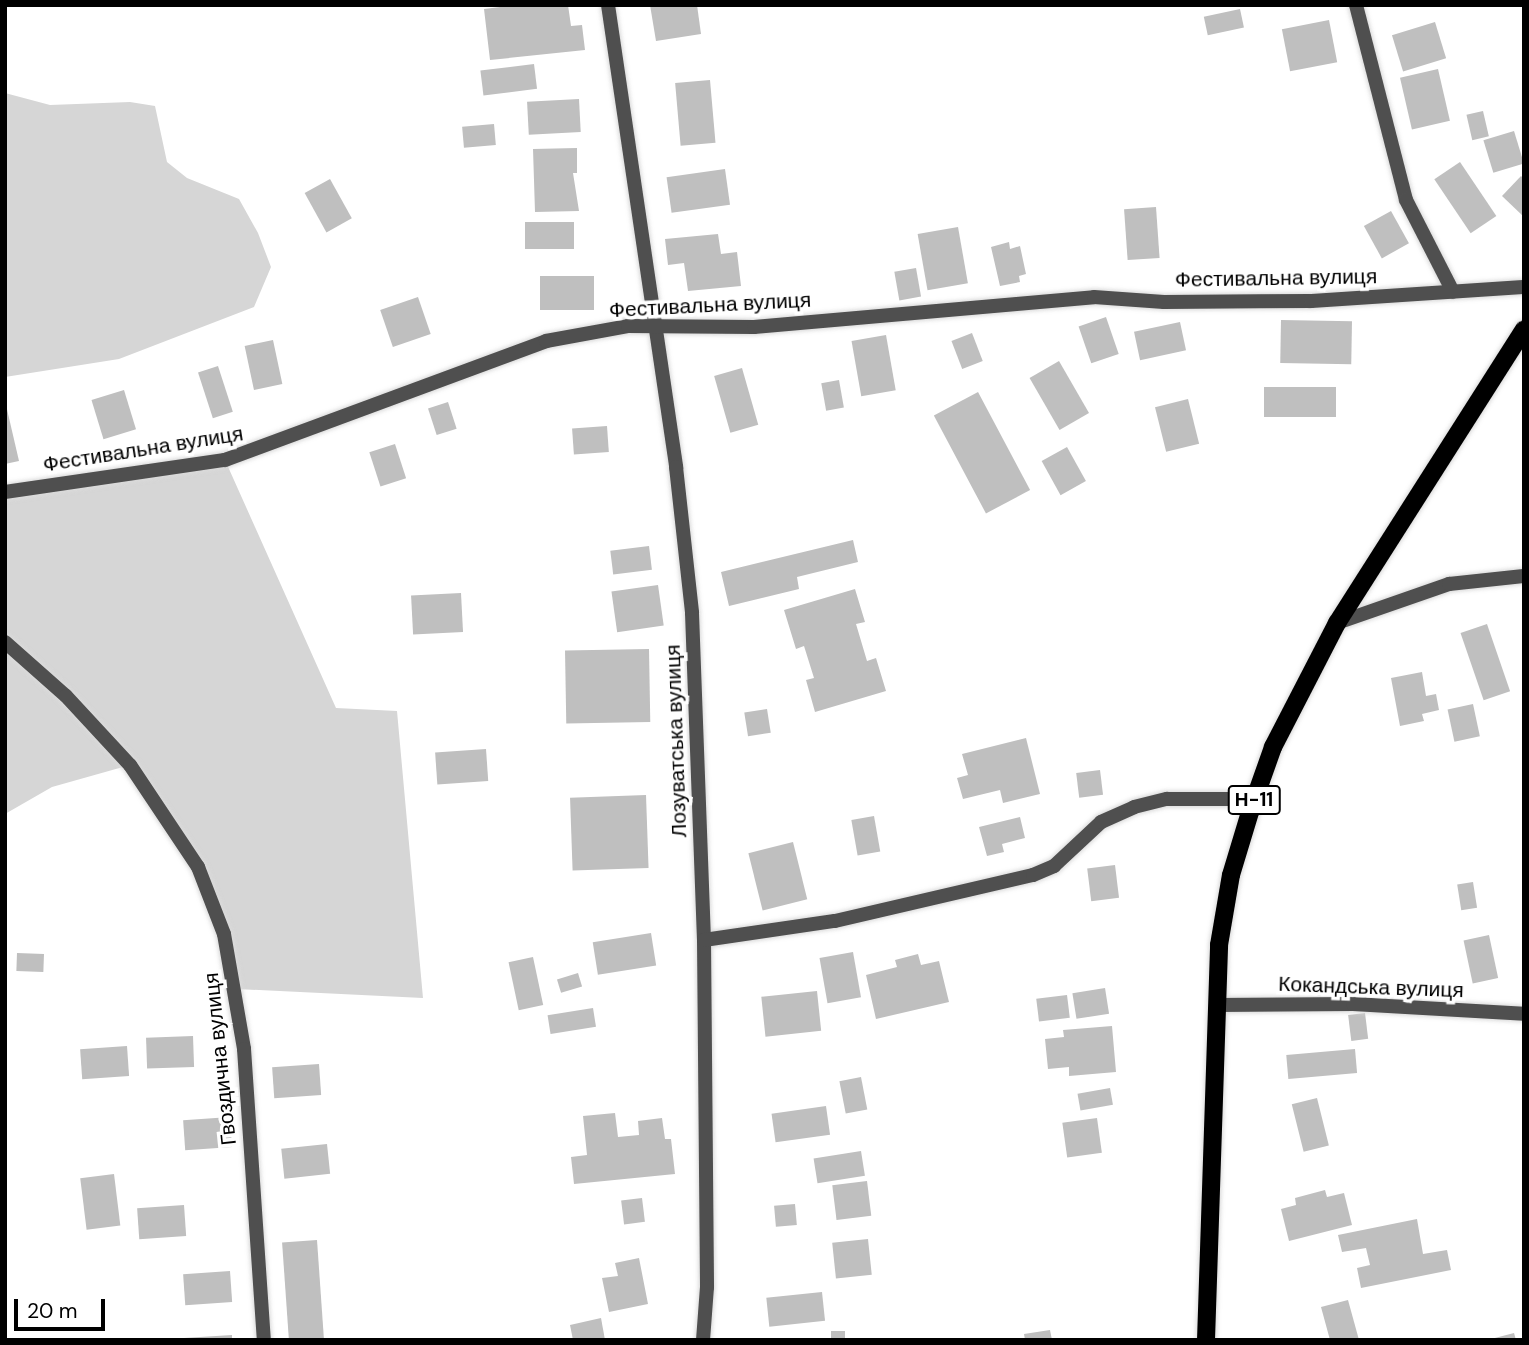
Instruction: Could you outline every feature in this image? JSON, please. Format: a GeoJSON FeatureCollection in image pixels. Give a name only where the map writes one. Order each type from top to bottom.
{"type":"FeatureCollection","features":[{"type":"Feature","properties":{"kind":"main road","name":"Н-11"},"geometry":{"type":"LineString","coordinates":[[1206,1340],[1219,945],[1231,875],[1278,735],[1337,623],[1524,328]]}},
{"type":"Feature","properties":{"kind":"street","name":"Лозуватська вулиця"},"geometry":{"type":"LineString","coordinates":[[608,5],[656,326],[692,613],[704,940],[708,1287],[703,1340]]}},
{"type":"Feature","properties":{"kind":"street"},"geometry":{"type":"LineString","coordinates":[[1356,5],[1406,200],[1453,292]]}},
{"type":"Feature","properties":{"kind":"street","name":"Фестивальна вулиця"},"geometry":{"type":"LineString","coordinates":[[5,492],[225,460],[546,341],[628,326],[754,327],[1094,297],[1164,302],[1311,301],[1524,287]]}},
{"type":"Feature","properties":{"kind":"street"},"geometry":{"type":"LineString","coordinates":[[1337,623],[1449,584],[1524,576]]}},
{"type":"Feature","properties":{"kind":"street","name":"Гвоздична вулиця"},"geometry":{"type":"LineString","coordinates":[[5,642],[66,696],[137,774],[198,867],[225,934],[244,1049],[264,1340]]}},
{"type":"Feature","properties":{"kind":"street"},"geometry":{"type":"LineString","coordinates":[[704,940],[835,921],[1033,875],[1054,866],[1101,822],[1134,807],[1167,799],[1255,799]]}},
{"type":"Feature","properties":{"kind":"street","name":"Кокандська вулиця"},"geometry":{"type":"LineString","coordinates":[[1216,1005],[1353,1004],[1524,1014]]}},
{"type":"Feature","properties":{"kind":"shaded area"},"geometry":{"type":"Polygon","coordinates":[[[5,93],[50,105],[130,102],[155,106],[167,162],[187,178],[239,199],[258,233],[271,267],[254,307],[119,359],[5,377],[5,93]]]}},
{"type":"Feature","properties":{"kind":"shaded area"},"geometry":{"type":"Polygon","coordinates":[[[225,460],[336,708],[397,711],[423,998],[237,989],[198,867],[130,765],[52,787],[5,814],[5,492],[225,460]]]}},
{"type":"Feature","properties":{"kind":"building"},"geometry":{"type":"Polygon","coordinates":[[[516,5],[568,5],[571,26],[582,25],[585,50],[490,60],[484,9],[516,5]]]}},
{"type":"Feature","properties":{"kind":"building"},"geometry":{"type":"Polygon","coordinates":[[[650,5],[697,5],[701,34],[656,41],[650,5]]]}},
{"type":"Feature","properties":{"kind":"building"},"geometry":{"type":"Polygon","coordinates":[[[1240,9],[1244,28],[1208,35],[1204,17],[1240,9]]]}},
{"type":"Feature","properties":{"kind":"building"},"geometry":{"type":"Polygon","coordinates":[[[1329,20],[1337,62],[1290,71],[1282,29],[1329,20]]]}},
{"type":"Feature","properties":{"kind":"building"},"geometry":{"type":"Polygon","coordinates":[[[1435,22],[1446,58],[1403,71],[1392,35],[1435,22]]]}},
{"type":"Feature","properties":{"kind":"building"},"geometry":{"type":"Polygon","coordinates":[[[534,64],[537,89],[483,95],[480,71],[534,64]]]}},
{"type":"Feature","properties":{"kind":"building"},"geometry":{"type":"Polygon","coordinates":[[[1438,69],[1450,121],[1412,129],[1400,78],[1438,69]]]}},
{"type":"Feature","properties":{"kind":"building"},"geometry":{"type":"Polygon","coordinates":[[[710,80],[715,143],[681,146],[675,83],[710,80]]]}},
{"type":"Feature","properties":{"kind":"building"},"geometry":{"type":"Polygon","coordinates":[[[579,99],[581,132],[529,135],[527,102],[579,99]]]}},
{"type":"Feature","properties":{"kind":"building"},"geometry":{"type":"Polygon","coordinates":[[[1483,111],[1489,136],[1472,140],[1466,115],[1483,111]]]}},
{"type":"Feature","properties":{"kind":"building"},"geometry":{"type":"Polygon","coordinates":[[[494,124],[496,145],[464,148],[462,127],[494,124]]]}},
{"type":"Feature","properties":{"kind":"building"},"geometry":{"type":"Polygon","coordinates":[[[1514,131],[1524,164],[1493,173],[1483,140],[1514,131]]]}},
{"type":"Feature","properties":{"kind":"building"},"geometry":{"type":"Polygon","coordinates":[[[577,148],[577,173],[573,173],[579,211],[535,212],[533,149],[577,148]]]}},
{"type":"Feature","properties":{"kind":"building"},"geometry":{"type":"Polygon","coordinates":[[[1460,162],[1496,216],[1471,233],[1434,179],[1460,162]]]}},
{"type":"Feature","properties":{"kind":"building"},"geometry":{"type":"Polygon","coordinates":[[[725,169],[730,205],[672,213],[667,177],[725,169]]]}},
{"type":"Feature","properties":{"kind":"building"},"geometry":{"type":"Polygon","coordinates":[[[1521,176],[1524,179],[1524,217],[1502,196],[1521,176]]]}},
{"type":"Feature","properties":{"kind":"building"},"geometry":{"type":"Polygon","coordinates":[[[330,179],[352,218],[326,232],[305,193],[330,179]]]}},
{"type":"Feature","properties":{"kind":"building"},"geometry":{"type":"Polygon","coordinates":[[[1156,207],[1160,258],[1128,260],[1124,209],[1156,207]]]}},
{"type":"Feature","properties":{"kind":"building"},"geometry":{"type":"Polygon","coordinates":[[[1391,211],[1409,243],[1382,258],[1364,226],[1391,211]]]}},
{"type":"Feature","properties":{"kind":"building"},"geometry":{"type":"Polygon","coordinates":[[[525,222],[574,222],[574,249],[525,249],[525,222]]]}},
{"type":"Feature","properties":{"kind":"building"},"geometry":{"type":"Polygon","coordinates":[[[958,227],[968,283],[928,290],[918,234],[958,227]]]}},
{"type":"Feature","properties":{"kind":"building"},"geometry":{"type":"Polygon","coordinates":[[[718,234],[721,254],[737,252],[741,286],[688,291],[684,263],[668,265],[665,239],[718,234]]]}},
{"type":"Feature","properties":{"kind":"building"},"geometry":{"type":"Polygon","coordinates":[[[1009,242],[1010,249],[1020,246],[1026,274],[1019,276],[1020,282],[1000,286],[991,247],[1009,242]]]}},
{"type":"Feature","properties":{"kind":"building"},"geometry":{"type":"Polygon","coordinates":[[[916,268],[921,297],[899,300],[894,272],[916,268]]]}},
{"type":"Feature","properties":{"kind":"building"},"geometry":{"type":"Polygon","coordinates":[[[540,276],[594,276],[594,310],[540,310],[540,276]]]}},
{"type":"Feature","properties":{"kind":"building"},"geometry":{"type":"Polygon","coordinates":[[[418,297],[431,334],[393,347],[380,310],[418,297]]]}},
{"type":"Feature","properties":{"kind":"building"},"geometry":{"type":"Polygon","coordinates":[[[1106,317],[1119,354],[1091,363],[1079,326],[1106,317]]]}},
{"type":"Feature","properties":{"kind":"building"},"geometry":{"type":"Polygon","coordinates":[[[1281,320],[1352,321],[1351,364],[1280,363],[1281,320]]]}},
{"type":"Feature","properties":{"kind":"building"},"geometry":{"type":"Polygon","coordinates":[[[1180,322],[1186,350],[1140,360],[1134,332],[1180,322]]]}},
{"type":"Feature","properties":{"kind":"building"},"geometry":{"type":"Polygon","coordinates":[[[972,333],[983,361],[962,369],[951,341],[972,333]]]}},
{"type":"Feature","properties":{"kind":"building"},"geometry":{"type":"Polygon","coordinates":[[[886,335],[896,390],[861,396],[852,341],[886,335]]]}},
{"type":"Feature","properties":{"kind":"building"},"geometry":{"type":"Polygon","coordinates":[[[273,340],[282,384],[254,390],[245,346],[273,340]]]}},
{"type":"Feature","properties":{"kind":"building"},"geometry":{"type":"Polygon","coordinates":[[[1059,361],[1089,413],[1060,430],[1030,378],[1059,361]]]}},
{"type":"Feature","properties":{"kind":"building"},"geometry":{"type":"Polygon","coordinates":[[[218,366],[233,412],[213,418],[198,372],[218,366]]]}},
{"type":"Feature","properties":{"kind":"building"},"geometry":{"type":"Polygon","coordinates":[[[742,368],[758,425],[730,433],[714,376],[742,368]]]}},
{"type":"Feature","properties":{"kind":"building"},"geometry":{"type":"Polygon","coordinates":[[[839,380],[844,408],[826,411],[821,383],[839,380]]]}},
{"type":"Feature","properties":{"kind":"building"},"geometry":{"type":"Polygon","coordinates":[[[1264,387],[1336,387],[1336,417],[1264,417],[1264,387]]]}},
{"type":"Feature","properties":{"kind":"building"},"geometry":{"type":"Polygon","coordinates":[[[124,390],[136,429],[103,439],[91,400],[124,390]]]}},
{"type":"Feature","properties":{"kind":"building"},"geometry":{"type":"Polygon","coordinates":[[[978,392],[1030,490],[986,513],[934,415],[978,392]]]}},
{"type":"Feature","properties":{"kind":"building"},"geometry":{"type":"Polygon","coordinates":[[[1188,399],[1199,444],[1166,452],[1155,407],[1188,399]]]}},
{"type":"Feature","properties":{"kind":"building"},"geometry":{"type":"Polygon","coordinates":[[[448,402],[457,429],[437,435],[428,408],[448,402]]]}},
{"type":"Feature","properties":{"kind":"building"},"geometry":{"type":"Polygon","coordinates":[[[5,406],[19,461],[5,464],[5,406]]]}},
{"type":"Feature","properties":{"kind":"building"},"geometry":{"type":"Polygon","coordinates":[[[607,426],[609,452],[574,454],[572,428],[607,426]]]}},
{"type":"Feature","properties":{"kind":"building"},"geometry":{"type":"Polygon","coordinates":[[[395,444],[406,478],[380,487],[369,452],[395,444]]]}},
{"type":"Feature","properties":{"kind":"building"},"geometry":{"type":"Polygon","coordinates":[[[1067,447],[1086,481],[1061,495],[1042,461],[1067,447]]]}},
{"type":"Feature","properties":{"kind":"building"},"geometry":{"type":"Polygon","coordinates":[[[853,540],[858,562],[797,577],[799,589],[729,606],[721,572],[853,540]]]}},
{"type":"Feature","properties":{"kind":"building"},"geometry":{"type":"Polygon","coordinates":[[[649,546],[652,570],[613,575],[610,551],[649,546]]]}},
{"type":"Feature","properties":{"kind":"building"},"geometry":{"type":"Polygon","coordinates":[[[658,585],[664,626],[617,632],[611,592],[658,585]]]}},
{"type":"Feature","properties":{"kind":"building"},"geometry":{"type":"Polygon","coordinates":[[[855,589],[865,622],[856,624],[867,661],[876,658],[886,691],[815,712],[806,680],[814,678],[804,646],[796,649],[784,610],[855,589]]]}},
{"type":"Feature","properties":{"kind":"building"},"geometry":{"type":"Polygon","coordinates":[[[461,593],[463,632],[413,635],[411,596],[461,593]]]}},
{"type":"Feature","properties":{"kind":"building"},"geometry":{"type":"Polygon","coordinates":[[[1487,624],[1510,691],[1484,700],[1461,633],[1487,624]]]}},
{"type":"Feature","properties":{"kind":"building"},"geometry":{"type":"Polygon","coordinates":[[[649,649],[650,722],[566,723],[565,650],[649,649]]]}},
{"type":"Feature","properties":{"kind":"building"},"geometry":{"type":"Polygon","coordinates":[[[1422,672],[1426,696],[1436,694],[1439,710],[1422,714],[1424,721],[1400,726],[1391,678],[1422,672]]]}},
{"type":"Feature","properties":{"kind":"building"},"geometry":{"type":"Polygon","coordinates":[[[1473,704],[1480,736],[1454,742],[1448,709],[1473,704]]]}},
{"type":"Feature","properties":{"kind":"building"},"geometry":{"type":"Polygon","coordinates":[[[767,709],[771,733],[748,736],[744,713],[767,709]]]}},
{"type":"Feature","properties":{"kind":"building"},"geometry":{"type":"Polygon","coordinates":[[[1026,738],[1040,794],[1003,803],[1000,790],[963,799],[957,778],[968,775],[962,754],[1026,738]]]}},
{"type":"Feature","properties":{"kind":"building"},"geometry":{"type":"Polygon","coordinates":[[[486,749],[488,781],[437,784],[435,753],[486,749]]]}},
{"type":"Feature","properties":{"kind":"building"},"geometry":{"type":"Polygon","coordinates":[[[1100,770],[1103,795],[1079,798],[1076,773],[1100,770]]]}},
{"type":"Feature","properties":{"kind":"building"},"geometry":{"type":"Polygon","coordinates":[[[646,795],[649,868],[573,871],[570,798],[646,795]]]}},
{"type":"Feature","properties":{"kind":"building"},"geometry":{"type":"Polygon","coordinates":[[[874,816],[880,851],[858,855],[851,820],[874,816]]]}},
{"type":"Feature","properties":{"kind":"building"},"geometry":{"type":"Polygon","coordinates":[[[1020,817],[1025,838],[1002,844],[1004,852],[987,856],[979,827],[1020,817]]]}},
{"type":"Feature","properties":{"kind":"building"},"geometry":{"type":"Polygon","coordinates":[[[793,842],[807,899],[763,910],[748,853],[793,842]]]}},
{"type":"Feature","properties":{"kind":"building"},"geometry":{"type":"Polygon","coordinates":[[[1115,865],[1119,898],[1091,901],[1087,868],[1115,865]]]}},
{"type":"Feature","properties":{"kind":"building"},"geometry":{"type":"Polygon","coordinates":[[[1473,882],[1477,908],[1461,910],[1457,885],[1473,882]]]}},
{"type":"Feature","properties":{"kind":"building"},"geometry":{"type":"Polygon","coordinates":[[[651,933],[656,966],[598,975],[593,942],[651,933]]]}},
{"type":"Feature","properties":{"kind":"building"},"geometry":{"type":"Polygon","coordinates":[[[1489,935],[1498,978],[1473,983],[1464,940],[1489,935]]]}},
{"type":"Feature","properties":{"kind":"building"},"geometry":{"type":"Polygon","coordinates":[[[853,952],[861,997],[828,1003],[820,958],[853,952]]]}},
{"type":"Feature","properties":{"kind":"building"},"geometry":{"type":"Polygon","coordinates":[[[17,953],[44,954],[43,972],[16,971],[17,953]]]}},
{"type":"Feature","properties":{"kind":"building"},"geometry":{"type":"Polygon","coordinates":[[[918,954],[921,965],[939,961],[949,1002],[876,1019],[866,975],[897,967],[895,960],[918,954]]]}},
{"type":"Feature","properties":{"kind":"building"},"geometry":{"type":"Polygon","coordinates":[[[533,957],[543,1005],[519,1010],[509,962],[533,957]]]}},
{"type":"Feature","properties":{"kind":"building"},"geometry":{"type":"Polygon","coordinates":[[[578,973],[582,986],[561,993],[557,979],[578,973]]]}},
{"type":"Feature","properties":{"kind":"building"},"geometry":{"type":"Polygon","coordinates":[[[1105,988],[1109,1014],[1076,1019],[1072,993],[1105,988]]]}},
{"type":"Feature","properties":{"kind":"building"},"geometry":{"type":"Polygon","coordinates":[[[817,991],[821,1031],[765,1037],[761,997],[817,991]]]}},
{"type":"Feature","properties":{"kind":"building"},"geometry":{"type":"Polygon","coordinates":[[[1067,995],[1070,1018],[1039,1022],[1036,999],[1067,995]]]}},
{"type":"Feature","properties":{"kind":"building"},"geometry":{"type":"Polygon","coordinates":[[[593,1008],[596,1027],[551,1034],[548,1015],[593,1008]]]}},
{"type":"Feature","properties":{"kind":"building"},"geometry":{"type":"Polygon","coordinates":[[[1365,1013],[1368,1039],[1351,1041],[1348,1015],[1365,1013]]]}},
{"type":"Feature","properties":{"kind":"building"},"geometry":{"type":"Polygon","coordinates":[[[1112,1026],[1116,1072],[1069,1076],[1069,1067],[1048,1069],[1045,1039],[1064,1037],[1063,1030],[1112,1026]]]}},
{"type":"Feature","properties":{"kind":"building"},"geometry":{"type":"Polygon","coordinates":[[[193,1036],[194,1067],[147,1069],[146,1038],[193,1036]]]}},
{"type":"Feature","properties":{"kind":"building"},"geometry":{"type":"Polygon","coordinates":[[[127,1046],[129,1076],[82,1079],[80,1049],[127,1046]]]}},
{"type":"Feature","properties":{"kind":"building"},"geometry":{"type":"Polygon","coordinates":[[[1355,1049],[1357,1073],[1288,1079],[1286,1055],[1355,1049]]]}},
{"type":"Feature","properties":{"kind":"building"},"geometry":{"type":"Polygon","coordinates":[[[319,1064],[321,1095],[274,1098],[272,1067],[319,1064]]]}},
{"type":"Feature","properties":{"kind":"building"},"geometry":{"type":"Polygon","coordinates":[[[861,1077],[867,1109],[846,1114],[839,1081],[861,1077]]]}},
{"type":"Feature","properties":{"kind":"building"},"geometry":{"type":"Polygon","coordinates":[[[1110,1088],[1113,1105],[1080,1110],[1078,1094],[1110,1088]]]}},
{"type":"Feature","properties":{"kind":"building"},"geometry":{"type":"Polygon","coordinates":[[[1317,1098],[1329,1146],[1304,1152],[1292,1104],[1317,1098]]]}},
{"type":"Feature","properties":{"kind":"building"},"geometry":{"type":"Polygon","coordinates":[[[826,1106],[830,1135],[776,1142],[772,1114],[826,1106]]]}},
{"type":"Feature","properties":{"kind":"building"},"geometry":{"type":"Polygon","coordinates":[[[615,1113],[618,1137],[639,1135],[638,1121],[662,1118],[665,1139],[671,1139],[675,1174],[574,1184],[571,1157],[587,1155],[583,1116],[615,1113]]]}},
{"type":"Feature","properties":{"kind":"building"},"geometry":{"type":"Polygon","coordinates":[[[230,1117],[232,1147],[185,1150],[183,1120],[230,1117]]]}},
{"type":"Feature","properties":{"kind":"building"},"geometry":{"type":"Polygon","coordinates":[[[1097,1118],[1102,1153],[1067,1158],[1062,1123],[1097,1118]]]}},
{"type":"Feature","properties":{"kind":"building"},"geometry":{"type":"Polygon","coordinates":[[[327,1144],[330,1174],[284,1179],[281,1149],[327,1144]]]}},
{"type":"Feature","properties":{"kind":"building"},"geometry":{"type":"Polygon","coordinates":[[[861,1151],[865,1176],[818,1183],[814,1159],[861,1151]]]}},
{"type":"Feature","properties":{"kind":"building"},"geometry":{"type":"Polygon","coordinates":[[[114,1174],[120,1226],[87,1230],[80,1178],[114,1174]]]}},
{"type":"Feature","properties":{"kind":"building"},"geometry":{"type":"Polygon","coordinates":[[[867,1181],[871,1216],[837,1220],[832,1185],[867,1181]]]}},
{"type":"Feature","properties":{"kind":"building"},"geometry":{"type":"Polygon","coordinates":[[[1325,1190],[1327,1197],[1344,1193],[1352,1225],[1289,1241],[1281,1209],[1296,1205],[1295,1198],[1325,1190]]]}},
{"type":"Feature","properties":{"kind":"building"},"geometry":{"type":"Polygon","coordinates":[[[642,1198],[645,1222],[624,1224],[621,1201],[642,1198]]]}},
{"type":"Feature","properties":{"kind":"building"},"geometry":{"type":"Polygon","coordinates":[[[795,1204],[797,1225],[776,1227],[774,1206],[795,1204]]]}},
{"type":"Feature","properties":{"kind":"building"},"geometry":{"type":"Polygon","coordinates":[[[184,1205],[186,1236],[139,1239],[137,1208],[184,1205]]]}},
{"type":"Feature","properties":{"kind":"building"},"geometry":{"type":"Polygon","coordinates":[[[1417,1219],[1423,1254],[1447,1250],[1451,1270],[1361,1288],[1357,1268],[1370,1265],[1366,1248],[1342,1252],[1338,1235],[1417,1219]]]}},
{"type":"Feature","properties":{"kind":"building"},"geometry":{"type":"Polygon","coordinates":[[[868,1239],[872,1275],[836,1279],[832,1243],[868,1239]]]}},
{"type":"Feature","properties":{"kind":"building"},"geometry":{"type":"Polygon","coordinates":[[[317,1240],[324,1340],[289,1340],[282,1242],[317,1240]]]}},
{"type":"Feature","properties":{"kind":"building"},"geometry":{"type":"Polygon","coordinates":[[[639,1258],[648,1304],[609,1312],[602,1278],[618,1276],[615,1263],[639,1258]]]}},
{"type":"Feature","properties":{"kind":"building"},"geometry":{"type":"Polygon","coordinates":[[[230,1271],[232,1302],[185,1305],[183,1274],[230,1271]]]}},
{"type":"Feature","properties":{"kind":"building"},"geometry":{"type":"Polygon","coordinates":[[[822,1292],[825,1321],[769,1327],[766,1298],[822,1292]]]}},
{"type":"Feature","properties":{"kind":"building"},"geometry":{"type":"Polygon","coordinates":[[[1348,1300],[1359,1340],[1330,1340],[1321,1307],[1348,1300]]]}},
{"type":"Feature","properties":{"kind":"building"},"geometry":{"type":"Polygon","coordinates":[[[601,1318],[605,1340],[573,1340],[570,1325],[601,1318]]]}},
{"type":"Feature","properties":{"kind":"building"},"geometry":{"type":"Polygon","coordinates":[[[1050,1330],[1052,1340],[1025,1340],[1024,1334],[1050,1330]]]}},
{"type":"Feature","properties":{"kind":"building"},"geometry":{"type":"Polygon","coordinates":[[[831,1331],[845,1331],[845,1340],[831,1340],[831,1331]]]}},
{"type":"Feature","properties":{"kind":"building"},"geometry":{"type":"Polygon","coordinates":[[[1514,1333],[1516,1340],[1491,1340],[1491,1339],[1514,1333]]]}},
{"type":"Feature","properties":{"kind":"building"},"geometry":{"type":"Polygon","coordinates":[[[232,1335],[232,1340],[184,1340],[184,1338],[232,1335]]]}}]}
